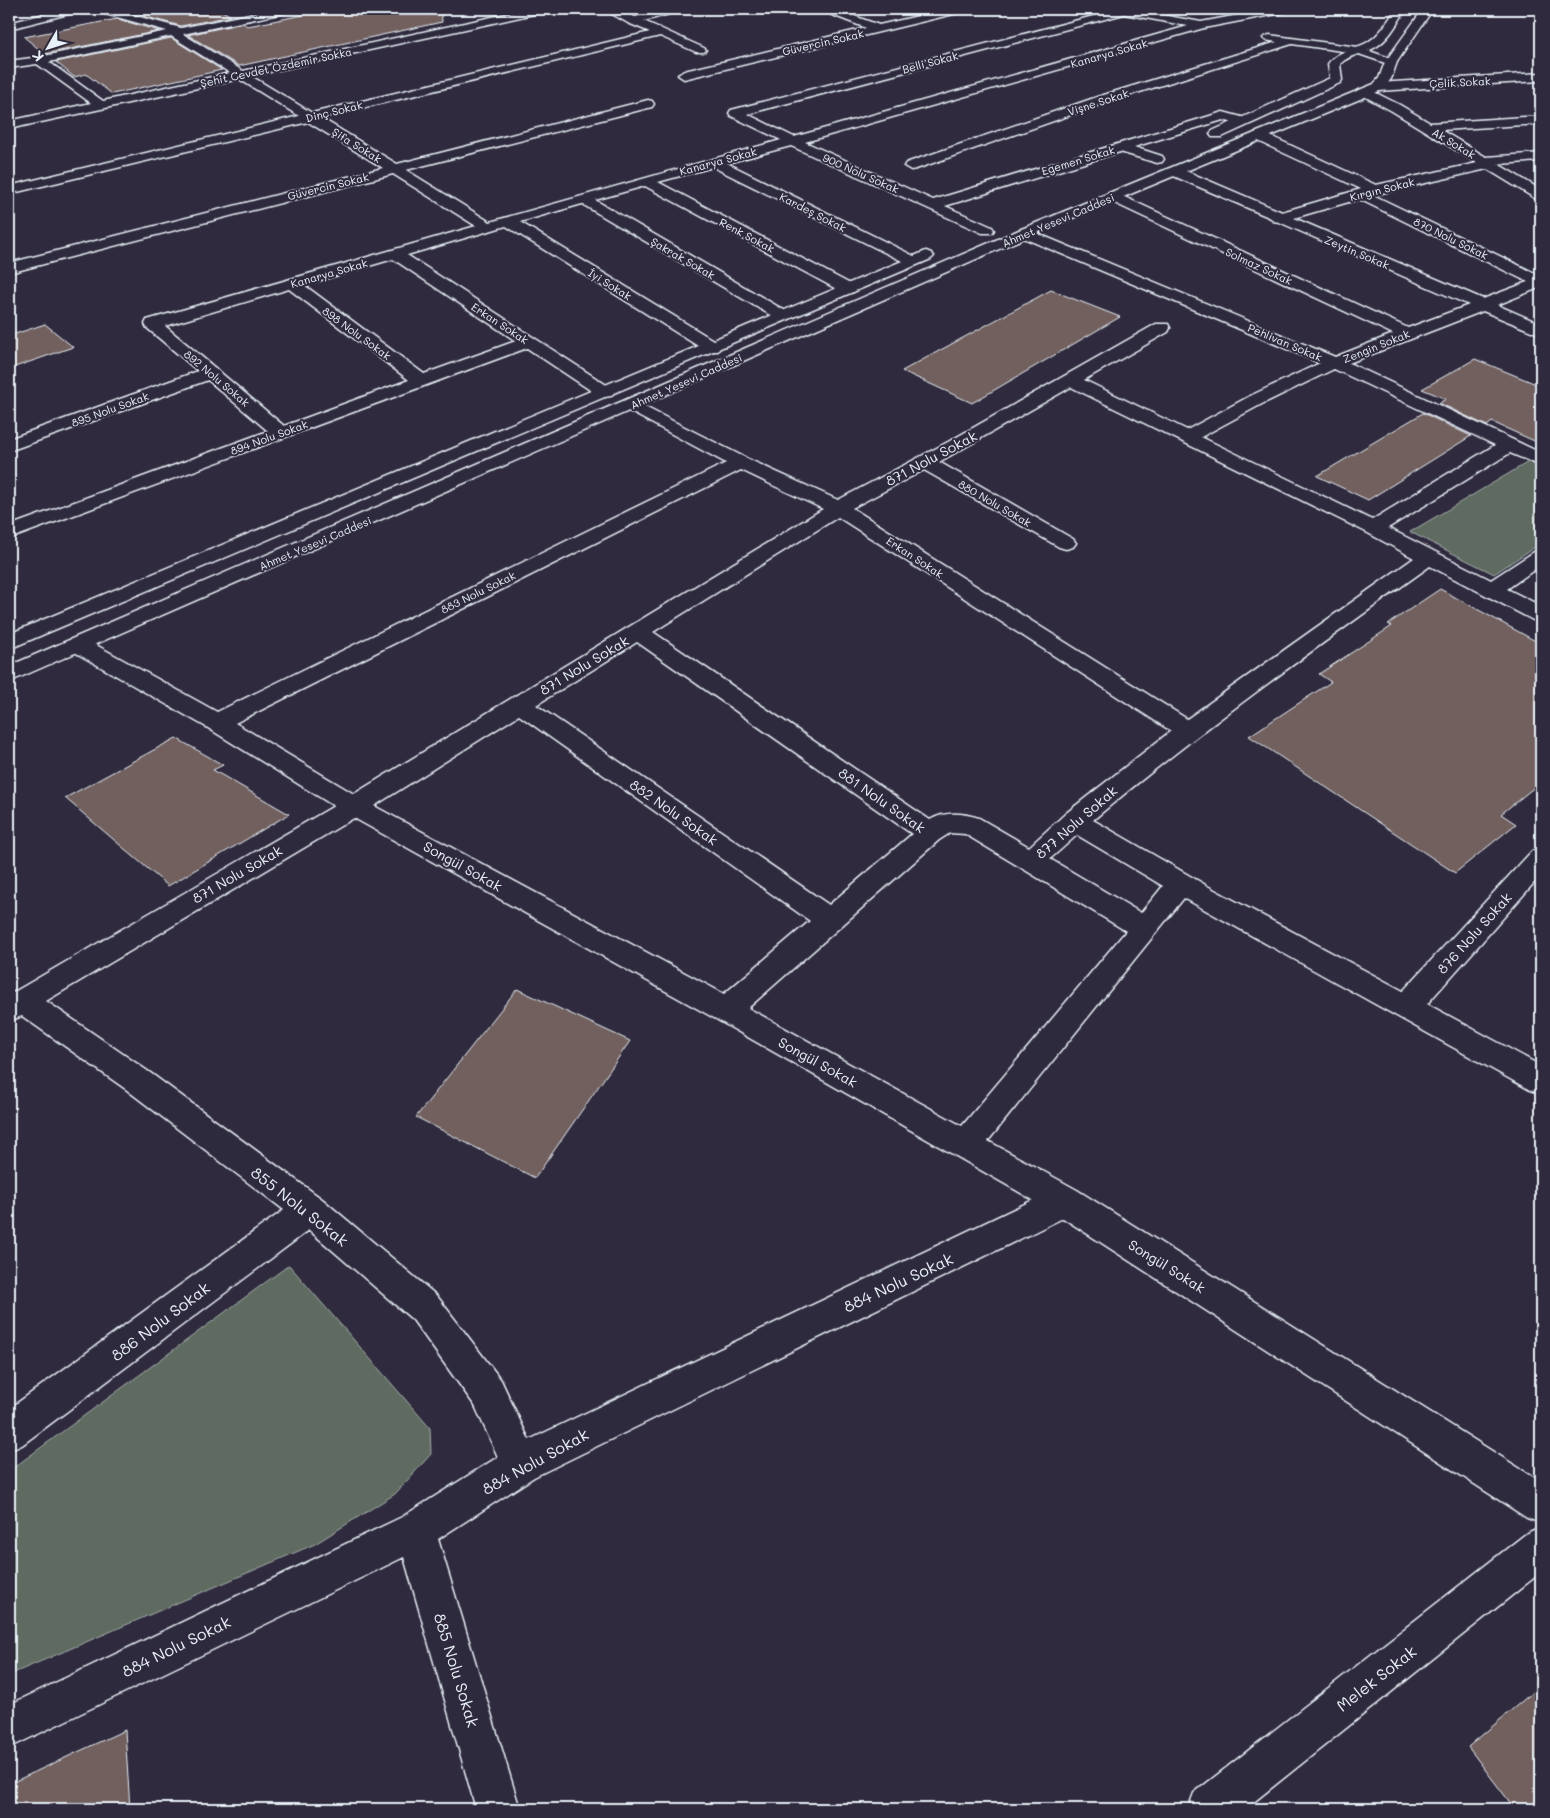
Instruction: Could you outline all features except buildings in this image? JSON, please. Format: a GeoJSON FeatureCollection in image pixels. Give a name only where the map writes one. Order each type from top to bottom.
{"type":"FeatureCollection","features":[{"type":"Feature","properties":{"kind":"street"},"geometry":{"type":"LineString","coordinates":[[9,26],[76,9]]}},
{"type":"Feature","properties":{"kind":"street"},"geometry":{"type":"LineString","coordinates":[[99,9],[177,32]]}},
{"type":"Feature","properties":{"kind":"street"},"geometry":{"type":"LineString","coordinates":[[9,64],[39,60],[289,9]]}},
{"type":"Feature","properties":{"kind":"street","name":"Şehit Cevdet Özdemir Sokka"},"geometry":{"type":"LineString","coordinates":[[9,125],[543,9]]}},
{"type":"Feature","properties":{"kind":"street"},"geometry":{"type":"LineString","coordinates":[[608,9],[700,50]]}},
{"type":"Feature","properties":{"kind":"street"},"geometry":{"type":"LineString","coordinates":[[632,21],[676,9]]}},
{"type":"Feature","properties":{"kind":"street"},"geometry":{"type":"LineString","coordinates":[[826,9],[878,29]]}},
{"type":"Feature","properties":{"kind":"street"},"geometry":{"type":"LineString","coordinates":[[921,9],[937,15]]}},
{"type":"Feature","properties":{"kind":"street","name":"Güvercin Sokak"},"geometry":{"type":"LineString","coordinates":[[684,75],[962,9]]}},
{"type":"Feature","properties":{"kind":"street"},"geometry":{"type":"LineString","coordinates":[[1112,9],[1236,32]]}},
{"type":"Feature","properties":{"kind":"street","name":"Kanarya Sokak"},"geometry":{"type":"LineString","coordinates":[[153,324],[646,181],[794,142],[1079,62],[1202,25],[1287,9]]}},
{"type":"Feature","properties":{"kind":"street"},"geometry":{"type":"LineString","coordinates":[[1206,139],[1244,122],[1339,56],[1372,44],[1383,36],[1401,9]]}},
{"type":"Feature","properties":{"kind":"street"},"geometry":{"type":"LineString","coordinates":[[1372,89],[1385,79],[1391,62],[1428,9]]}},
{"type":"Feature","properties":{"kind":"street","name":"Belli Sokak"},"geometry":{"type":"LineString","coordinates":[[735,113],[1124,11]]}},
{"type":"Feature","properties":{"kind":"street","name":"Şifa Sokak"},"geometry":{"type":"LineString","coordinates":[[177,32],[241,74],[489,227]]}},
{"type":"Feature","properties":{"kind":"street","name":"Dinç Sokak"},"geometry":{"type":"LineString","coordinates":[[9,190],[659,33]]}},
{"type":"Feature","properties":{"kind":"street"},"geometry":{"type":"LineString","coordinates":[[1255,35],[1358,50],[1391,62]]}},
{"type":"Feature","properties":{"kind":"street"},"geometry":{"type":"LineString","coordinates":[[1274,39],[1341,42],[1383,36]]}},
{"type":"Feature","properties":{"kind":"street","name":"Ak Sokak"},"geometry":{"type":"LineString","coordinates":[[1274,39],[1287,43],[1372,89],[1427,127],[1541,196]]}},
{"type":"Feature","properties":{"kind":"street","name":"Vişne Sokak"},"geometry":{"type":"LineString","coordinates":[[910,166],[1100,100],[1287,43]]}},
{"type":"Feature","properties":{"kind":"street"},"geometry":{"type":"LineString","coordinates":[[39,60],[101,105]]}},
{"type":"Feature","properties":{"kind":"street","name":"Çelik Sokak"},"geometry":{"type":"LineString","coordinates":[[1372,89],[1541,77]]}},
{"type":"Feature","properties":{"kind":"street","name":"Ahmet Yesevi Caddesi"},"geometry":{"type":"LineString","coordinates":[[9,675],[1024,233],[1372,89]]}},
{"type":"Feature","properties":{"kind":"street","name":"Güvercin Sokak"},"geometry":{"type":"LineString","coordinates":[[9,268],[648,104]]}},
{"type":"Feature","properties":{"kind":"street"},"geometry":{"type":"LineString","coordinates":[[23,109],[49,116]]}},
{"type":"Feature","properties":{"kind":"street","name":"900 Nolu Sokak"},"geometry":{"type":"LineString","coordinates":[[735,113],[794,142],[988,230]]}},
{"type":"Feature","properties":{"kind":"street","name":"Egemen Sokak"},"geometry":{"type":"LineString","coordinates":[[932,205],[1223,116],[1244,122]]}},
{"type":"Feature","properties":{"kind":"street"},"geometry":{"type":"LineString","coordinates":[[1427,127],[1541,120]]}},
{"type":"Feature","properties":{"kind":"street","name":"870 Nolu Sokak"},"geometry":{"type":"LineString","coordinates":[[1258,136],[1541,282]]}},
{"type":"Feature","properties":{"kind":"street"},"geometry":{"type":"LineString","coordinates":[[1119,147],[1157,159]]}},
{"type":"Feature","properties":{"kind":"street"},"geometry":{"type":"LineString","coordinates":[[1132,169],[1174,152]]}},
{"type":"Feature","properties":{"kind":"street","name":"Kırgın Sokak"},"geometry":{"type":"LineString","coordinates":[[1278,218],[1367,192],[1485,163],[1541,157]]}},
{"type":"Feature","properties":{"kind":"street","name":"Kardeş Sokak"},"geometry":{"type":"LineString","coordinates":[[714,162],[913,261]]}},
{"type":"Feature","properties":{"kind":"street","name":"Zeytin Sokak"},"geometry":{"type":"LineString","coordinates":[[1174,171],[1278,218],[1541,330]]}},
{"type":"Feature","properties":{"kind":"street","name":"Renk Sokak"},"geometry":{"type":"LineString","coordinates":[[646,181],[848,289]]}},
{"type":"Feature","properties":{"kind":"street","name":"Solmaz Sokak"},"geometry":{"type":"LineString","coordinates":[[1113,197],[1406,334]]}},
{"type":"Feature","properties":{"kind":"street","name":"Şakrak Sokak"},"geometry":{"type":"LineString","coordinates":[[583,199],[783,316]]}},
{"type":"Feature","properties":{"kind":"street","name":"İyi Sokak"},"geometry":{"type":"LineString","coordinates":[[508,221],[712,347]]}},
{"type":"Feature","properties":{"kind":"street","name":"Ahmet Yesevi Caddesi"},"geometry":{"type":"LineString","coordinates":[[963,240],[1004,223]]}},
{"type":"Feature","properties":{"kind":"street","name":"Pehlivan Sokak"},"geometry":{"type":"LineString","coordinates":[[1024,233],[1335,363],[1541,460]]}},
{"type":"Feature","properties":{"kind":"street","name":"Ahmet Yesevi Caddesi"},"geometry":{"type":"LineString","coordinates":[[9,642],[938,251]]}},
{"type":"Feature","properties":{"kind":"street","name":"Erkan Sokak"},"geometry":{"type":"LineString","coordinates":[[395,254],[605,392]]}},
{"type":"Feature","properties":{"kind":"street","name":"Zengin Sokak"},"geometry":{"type":"LineString","coordinates":[[1189,436],[1256,400],[1335,363],[1541,282]]}},
{"type":"Feature","properties":{"kind":"street","name":"898 Nolu Sokak"},"geometry":{"type":"LineString","coordinates":[[292,284],[422,381]]}},
{"type":"Feature","properties":{"kind":"street","name":"892 Nolu Sokak"},"geometry":{"type":"LineString","coordinates":[[153,324],[281,433]]}},
{"type":"Feature","properties":{"kind":"street","name":"871 Nolu Sokak"},"geometry":{"type":"LineString","coordinates":[[16,1005],[354,806],[838,508],[924,462],[1162,328]]}},
{"type":"Feature","properties":{"kind":"street","name":"894 Nolu Sokak"},"geometry":{"type":"LineString","coordinates":[[9,533],[528,342]]}},
{"type":"Feature","properties":{"kind":"street","name":"895 Nolu Sokak"},"geometry":{"type":"LineString","coordinates":[[9,446],[210,373]]}},
{"type":"Feature","properties":{"kind":"street"},"geometry":{"type":"LineString","coordinates":[[1070,380],[1189,436],[1541,615]]}},
{"type":"Feature","properties":{"kind":"street","name":"Erkan Sokak"},"geometry":{"type":"LineString","coordinates":[[631,405],[741,463],[838,508],[1187,730]]}},
{"type":"Feature","properties":{"kind":"street"},"geometry":{"type":"LineString","coordinates":[[1373,528],[1509,445]]}},
{"type":"Feature","properties":{"kind":"street","name":"880 Nolu Sokak"},"geometry":{"type":"LineString","coordinates":[[924,462],[1066,543]]}},
{"type":"Feature","properties":{"kind":"street","name":"883 Nolu Sokak"},"geometry":{"type":"LineString","coordinates":[[216,722],[741,463]]}},
{"type":"Feature","properties":{"kind":"street"},"geometry":{"type":"LineString","coordinates":[[1491,590],[1541,556]]}},
{"type":"Feature","properties":{"kind":"street","name":"877 Nolu Sokak"},"geometry":{"type":"LineString","coordinates":[[1144,928],[1031,861],[1074,821],[1187,730],[1429,557]]}},
{"type":"Feature","properties":{"kind":"street","name":"881 Nolu Sokak"},"geometry":{"type":"LineString","coordinates":[[637,632],[930,833],[726,1010]]}},
{"type":"Feature","properties":{"kind":"street","name":"Songül Sokak"},"geometry":{"type":"LineString","coordinates":[[79,645],[216,722],[354,806],[726,1010],[1065,1201],[1541,1504]]}},
{"type":"Feature","properties":{"kind":"street","name":"882 Nolu Sokak"},"geometry":{"type":"LineString","coordinates":[[519,704],[830,920]]}},
{"type":"Feature","properties":{"kind":"street"},"geometry":{"type":"LineString","coordinates":[[1074,821],[1181,883],[1541,1081]]}},
{"type":"Feature","properties":{"kind":"street"},"geometry":{"type":"LineString","coordinates":[[930,833],[945,823],[970,825],[1031,861]]}},
{"type":"Feature","properties":{"kind":"street","name":"876 Nolu Sokak"},"geometry":{"type":"LineString","coordinates":[[1407,1007],[1541,858]]}},
{"type":"Feature","properties":{"kind":"street"},"geometry":{"type":"LineString","coordinates":[[966,1144],[1181,883]]}},
{"type":"Feature","properties":{"kind":"street","name":"855 Nolu Sokak"},"geometry":{"type":"LineString","coordinates":[[16,1005],[138,1081],[310,1210],[425,1308],[488,1393],[521,1464]]}},
{"type":"Feature","properties":{"kind":"street","name":"884 Nolu Sokak"},"geometry":{"type":"LineString","coordinates":[[9,1727],[416,1531],[521,1464],[1065,1201]]}},
{"type":"Feature","properties":{"kind":"street","name":"886 Nolu Sokak"},"geometry":{"type":"LineString","coordinates":[[9,1432],[310,1210]]}},
{"type":"Feature","properties":{"kind":"street","name":"885 Nolu Sokak"},"geometry":{"type":"LineString","coordinates":[[416,1531],[498,1809]]}},
{"type":"Feature","properties":{"kind":"street","name":"Melek Sokak"},"geometry":{"type":"LineString","coordinates":[[1210,1809],[1541,1547]]}},
{"type":"Feature","properties":{"kind":"green space"},"geometry":{"type":"Polygon","coordinates":[[[1530,461],[1541,467],[1541,543],[1494,574],[1410,532],[1530,461]]]}},
{"type":"Feature","properties":{"kind":"green space"},"geometry":{"type":"Polygon","coordinates":[[[289,1265],[430,1428],[431,1454],[395,1494],[315,1544],[9,1675],[9,1471],[289,1265]]]}}]}
